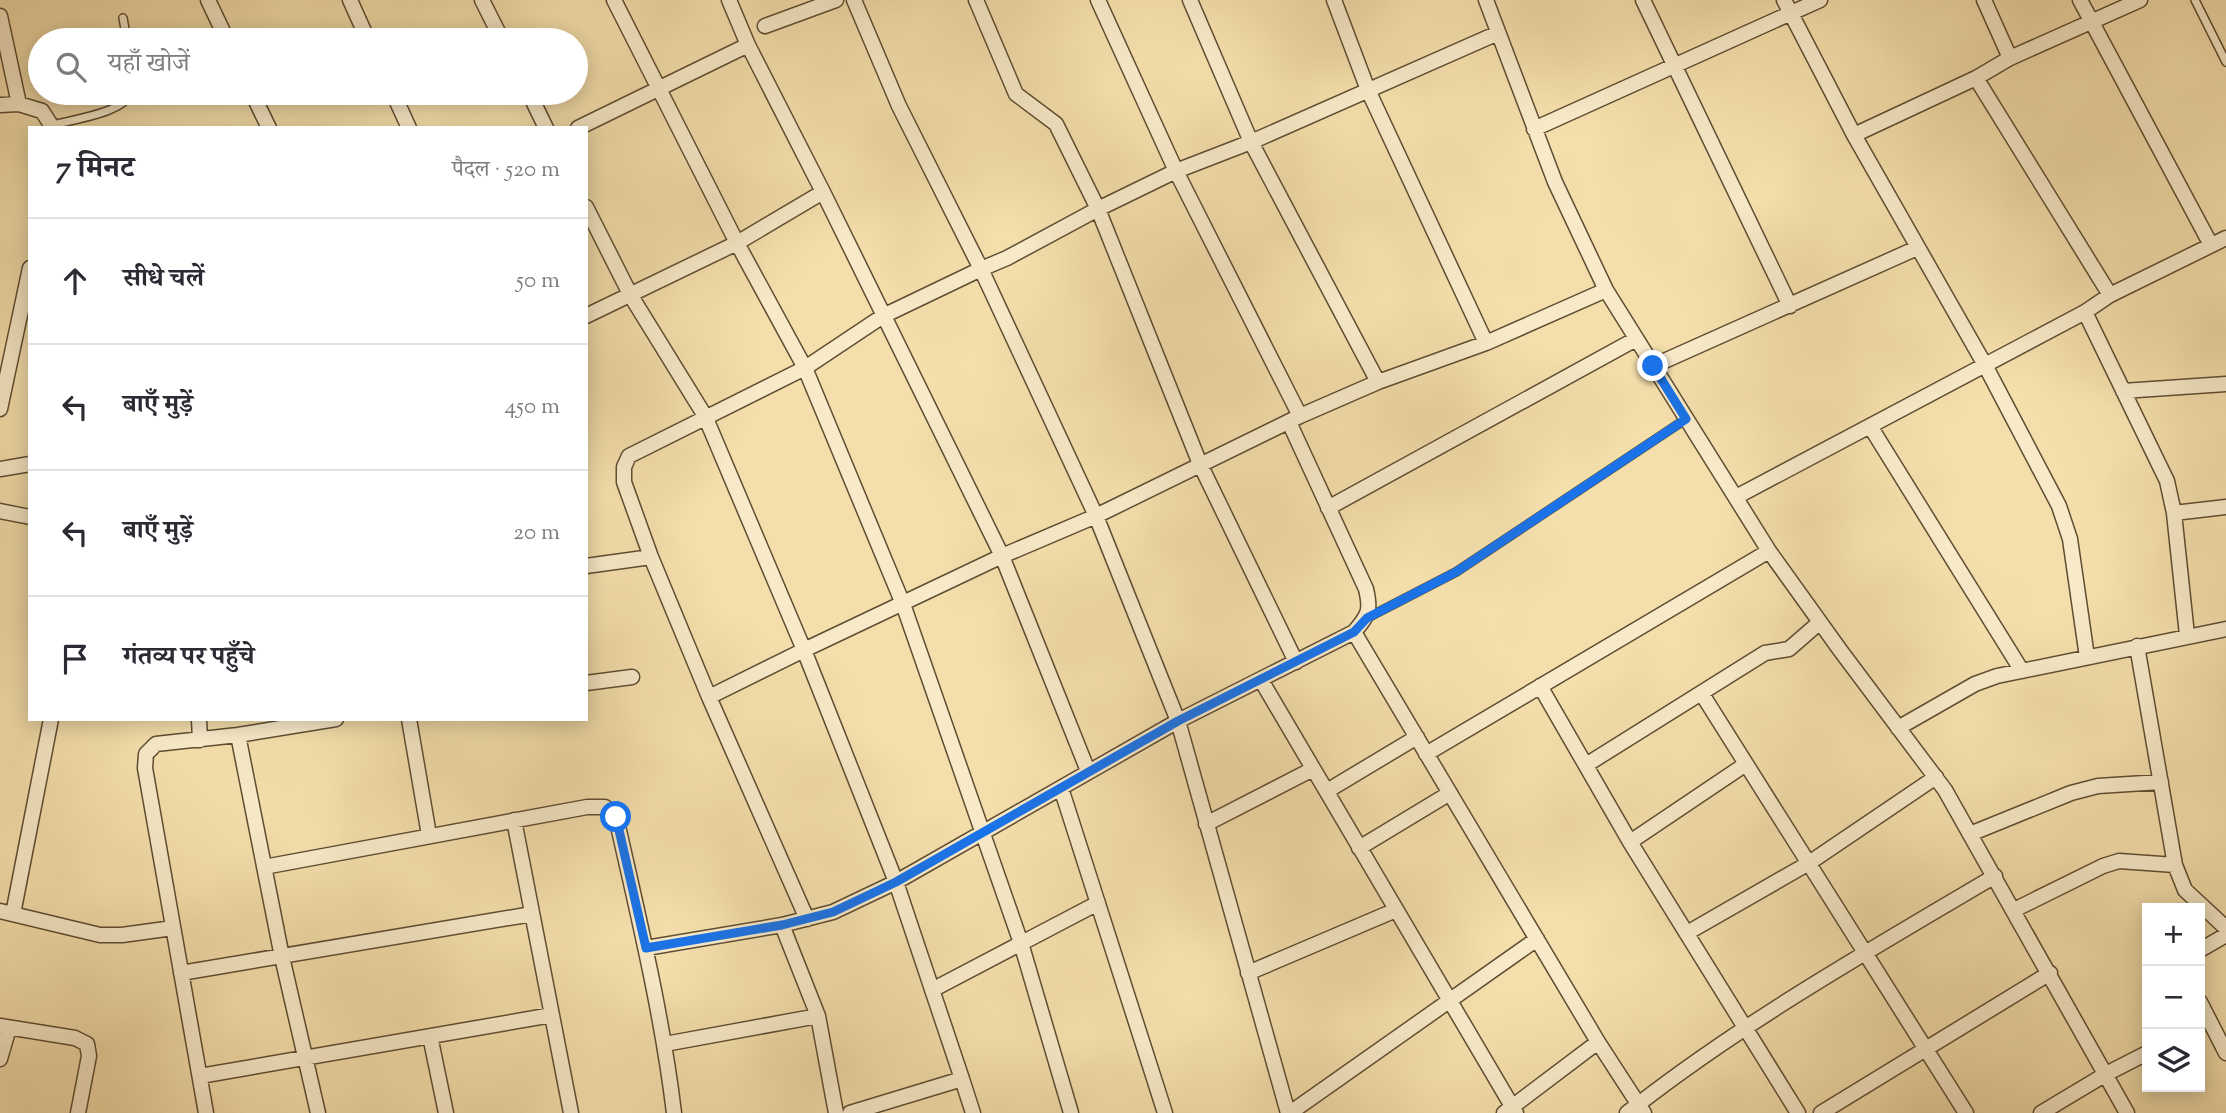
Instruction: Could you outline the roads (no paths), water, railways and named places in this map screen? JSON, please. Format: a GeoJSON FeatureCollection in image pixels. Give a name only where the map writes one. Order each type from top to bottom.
{"type":"FeatureCollection","features":[{"type":"Feature","properties":{"kind":"street"},"geometry":{"type":"LineString","coordinates":[[208,0],[221,28]]}},
{"type":"Feature","properties":{"kind":"street"},"geometry":{"type":"LineString","coordinates":[[349,0],[362,28]]}},
{"type":"Feature","properties":{"kind":"street"},"geometry":{"type":"LineString","coordinates":[[482,0],[496,28]]}},
{"type":"Feature","properties":{"kind":"street"},"geometry":{"type":"LineString","coordinates":[[614,0],[737,243],[804,368],[903,604],[1021,943],[1071,1113]]}},
{"type":"Feature","properties":{"kind":"street"},"geometry":{"type":"LineString","coordinates":[[729,0],[748,45],[1002,556],[1088,771]]}},
{"type":"Feature","properties":{"kind":"street"},"geometry":{"type":"LineString","coordinates":[[765,26],[836,0]]}},
{"type":"Feature","properties":{"kind":"street"},"geometry":{"type":"LineString","coordinates":[[854,0],[899,106],[981,269],[1096,516],[1178,721],[1289,1113],[1537,939]]}},
{"type":"Feature","properties":{"kind":"street"},"geometry":{"type":"LineString","coordinates":[[976,0],[1016,94],[1056,124],[1098,209],[1200,464],[1296,662]]}},
{"type":"Feature","properties":{"kind":"street"},"geometry":{"type":"LineString","coordinates":[[646,948],[782,925],[833,912],[896,882],[1178,721],[1354,632],[1367,618],[1370,604],[1366,589],[1328,508],[1295,419],[1176,171],[1098,0]]}},
{"type":"Feature","properties":{"kind":"street"},"geometry":{"type":"LineString","coordinates":[[1190,0],[1251,142],[1378,382]]}},
{"type":"Feature","properties":{"kind":"street"},"geometry":{"type":"LineString","coordinates":[[1334,0],[1368,90],[1486,343]]}},
{"type":"Feature","properties":{"kind":"street"},"geometry":{"type":"LineString","coordinates":[[1486,0],[1555,182],[1605,290],[1769,551],[1936,777],[2050,973],[2127,1113]]}},
{"type":"Feature","properties":{"kind":"street"},"geometry":{"type":"LineString","coordinates":[[1643,0],[1790,306]]}},
{"type":"Feature","properties":{"kind":"street"},"geometry":{"type":"LineString","coordinates":[[1534,129],[1674,65],[1787,7],[1820,0]]}},
{"type":"Feature","properties":{"kind":"street"},"geometry":{"type":"LineString","coordinates":[[1984,0],[2010,58]]}},
{"type":"Feature","properties":{"kind":"street"},"geometry":{"type":"LineString","coordinates":[[2080,0],[2211,245]]}},
{"type":"Feature","properties":{"kind":"street"},"geometry":{"type":"LineString","coordinates":[[1854,135],[1976,78],[2010,58],[2140,0]]}},
{"type":"Feature","properties":{"kind":"street"},"geometry":{"type":"LineString","coordinates":[[1787,7],[1854,135],[1985,365],[2059,506],[2070,539],[2087,657]]}},
{"type":"Feature","properties":{"kind":"street"},"geometry":{"type":"LineString","coordinates":[[0,16],[19,104]]}},
{"type":"Feature","properties":{"kind":"street"},"geometry":{"type":"LineString","coordinates":[[807,919],[709,697],[651,557],[624,482],[624,467],[629,456],[804,368],[883,316],[1017,253],[1176,171],[1251,142],[1498,33]]}},
{"type":"Feature","properties":{"kind":"street"},"geometry":{"type":"LineString","coordinates":[[582,126],[748,45]]}},
{"type":"Feature","properties":{"kind":"street"},"geometry":{"type":"LineString","coordinates":[[1976,78],[2110,295]]}},
{"type":"Feature","properties":{"kind":"street"},"geometry":{"type":"LineString","coordinates":[[0,105],[19,104],[42,111],[53,126]]}},
{"type":"Feature","properties":{"kind":"street"},"geometry":{"type":"LineString","coordinates":[[257,105],[267,126]]}},
{"type":"Feature","properties":{"kind":"street"},"geometry":{"type":"LineString","coordinates":[[398,105],[408,126]]}},
{"type":"Feature","properties":{"kind":"street"},"geometry":{"type":"LineString","coordinates":[[534,105],[545,126]]}},
{"type":"Feature","properties":{"kind":"street"},"geometry":{"type":"LineString","coordinates":[[588,315],[737,243],[823,192]]}},
{"type":"Feature","properties":{"kind":"street"},"geometry":{"type":"LineString","coordinates":[[588,211],[631,296],[705,416],[804,650],[896,882],[973,1113]]}},
{"type":"Feature","properties":{"kind":"street"},"geometry":{"type":"LineString","coordinates":[[1736,497],[2085,312],[2110,295],[2226,237]]}},
{"type":"Feature","properties":{"kind":"street"},"geometry":{"type":"LineString","coordinates":[[1653,366],[1917,248]]}},
{"type":"Feature","properties":{"kind":"street"},"geometry":{"type":"LineString","coordinates":[[0,409],[28,277]]}},
{"type":"Feature","properties":{"kind":"street"},"geometry":{"type":"LineString","coordinates":[[709,697],[1002,556],[1096,516],[1295,419],[1378,382],[1486,343],[1605,290]]}},
{"type":"Feature","properties":{"kind":"street"},"geometry":{"type":"LineString","coordinates":[[2085,312],[2166,481],[2174,513],[2187,635]]}},
{"type":"Feature","properties":{"kind":"street"},"geometry":{"type":"LineString","coordinates":[[1328,508],[1636,339]]}},
{"type":"Feature","properties":{"kind":"street"},"geometry":{"type":"LineString","coordinates":[[2123,391],[2226,384]]}},
{"type":"Feature","properties":{"kind":"street"},"geometry":{"type":"LineString","coordinates":[[1870,426],[2022,671]]}},
{"type":"Feature","properties":{"kind":"street"},"geometry":{"type":"LineString","coordinates":[[0,469],[28,464]]}},
{"type":"Feature","properties":{"kind":"street"},"geometry":{"type":"LineString","coordinates":[[2174,513],[2226,507]]}},
{"type":"Feature","properties":{"kind":"street"},"geometry":{"type":"LineString","coordinates":[[0,511],[28,517]]}},
{"type":"Feature","properties":{"kind":"street"},"geometry":{"type":"LineString","coordinates":[[1426,754],[1769,551]]}},
{"type":"Feature","properties":{"kind":"street"},"geometry":{"type":"LineString","coordinates":[[588,566],[651,557]]}},
{"type":"Feature","properties":{"kind":"street"},"geometry":{"type":"LineString","coordinates":[[1586,765],[1765,653],[1789,649],[1820,622]]}},
{"type":"Feature","properties":{"kind":"street"},"geometry":{"type":"LineString","coordinates":[[1898,728],[1975,684],[2022,671],[2226,629]]}},
{"type":"Feature","properties":{"kind":"street"},"geometry":{"type":"LineString","coordinates":[[1354,632],[1636,1110],[1746,1029],[1994,876]]}},
{"type":"Feature","properties":{"kind":"street"},"geometry":{"type":"LineString","coordinates":[[2137,646],[2175,865],[2185,890],[2226,928]]}},
{"type":"Feature","properties":{"kind":"street"},"geometry":{"type":"LineString","coordinates":[[588,683],[632,677]]}},
{"type":"Feature","properties":{"kind":"street"},"geometry":{"type":"LineString","coordinates":[[1261,680],[1450,1001],[1511,1111],[1598,1042]]}},
{"type":"Feature","properties":{"kind":"street"},"geometry":{"type":"LineString","coordinates":[[1540,686],[1630,842],[1798,1113]]}},
{"type":"Feature","properties":{"kind":"street"},"geometry":{"type":"LineString","coordinates":[[1702,694],[1966,1113]]}},
{"type":"Feature","properties":{"kind":"street"},"geometry":{"type":"LineString","coordinates":[[51,721],[7,912],[100,934],[122,935],[173,928]]}},
{"type":"Feature","properties":{"kind":"street"},"geometry":{"type":"LineString","coordinates":[[199,721],[200,740]]}},
{"type":"Feature","properties":{"kind":"street"},"geometry":{"type":"LineString","coordinates":[[206,1113],[145,768],[146,754],[156,744],[238,736],[324,721]]}},
{"type":"Feature","properties":{"kind":"street"},"geometry":{"type":"LineString","coordinates":[[409,721],[429,835]]}},
{"type":"Feature","properties":{"kind":"street"},"geometry":{"type":"LineString","coordinates":[[238,736],[282,957],[318,1113]]}},
{"type":"Feature","properties":{"kind":"street"},"geometry":{"type":"LineString","coordinates":[[1327,791],[1417,737]]}},
{"type":"Feature","properties":{"kind":"street"},"geometry":{"type":"LineString","coordinates":[[1630,842],[1746,764]]}},
{"type":"Feature","properties":{"kind":"street"},"geometry":{"type":"LineString","coordinates":[[1206,824],[1313,769]]}},
{"type":"Feature","properties":{"kind":"street"},"geometry":{"type":"LineString","coordinates":[[1687,933],[1809,863],[1936,777]]}},
{"type":"Feature","properties":{"kind":"street"},"geometry":{"type":"LineString","coordinates":[[1970,834],[2071,793],[2098,786],[2161,782]]}},
{"type":"Feature","properties":{"kind":"street"},"geometry":{"type":"LineString","coordinates":[[1061,788],[1165,1113]]}},
{"type":"Feature","properties":{"kind":"street"},"geometry":{"type":"LineString","coordinates":[[1359,848],[1450,793]]}},
{"type":"Feature","properties":{"kind":"street"},"geometry":{"type":"LineString","coordinates":[[264,867],[587,807],[605,807],[616,817],[646,948],[666,1044],[674,1113]]}},
{"type":"Feature","properties":{"kind":"street"},"geometry":{"type":"LineString","coordinates":[[514,820],[570,1113]]}},
{"type":"Feature","properties":{"kind":"street"},"geometry":{"type":"LineString","coordinates":[[2014,910],[2103,866],[2119,861],[2175,865]]}},
{"type":"Feature","properties":{"kind":"street"},"geometry":{"type":"LineString","coordinates":[[932,990],[1098,903]]}},
{"type":"Feature","properties":{"kind":"street"},"geometry":{"type":"LineString","coordinates":[[1248,973],[1396,910]]}},
{"type":"Feature","properties":{"kind":"street"},"geometry":{"type":"LineString","coordinates":[[181,973],[532,914]]}},
{"type":"Feature","properties":{"kind":"street"},"geometry":{"type":"LineString","coordinates":[[782,925],[818,1016],[836,1113]]}},
{"type":"Feature","properties":{"kind":"street"},"geometry":{"type":"LineString","coordinates":[[2205,947],[2226,935]]}},
{"type":"Feature","properties":{"kind":"street"},"geometry":{"type":"LineString","coordinates":[[1821,1113],[2050,973]]}},
{"type":"Feature","properties":{"kind":"street"},"geometry":{"type":"LineString","coordinates":[[200,1076],[552,1015]]}},
{"type":"Feature","properties":{"kind":"street"},"geometry":{"type":"LineString","coordinates":[[666,1044],[818,1016]]}},
{"type":"Feature","properties":{"kind":"street"},"geometry":{"type":"LineString","coordinates":[[2205,1024],[2226,1053]]}},
{"type":"Feature","properties":{"kind":"street"},"geometry":{"type":"LineString","coordinates":[[0,1059],[5,1027],[75,1038],[87,1044],[89,1056],[78,1113]]}},
{"type":"Feature","properties":{"kind":"street"},"geometry":{"type":"LineString","coordinates":[[430,1036],[446,1113]]}},
{"type":"Feature","properties":{"kind":"street"},"geometry":{"type":"LineString","coordinates":[[2041,1113],[2142,1056]]}},
{"type":"Feature","properties":{"kind":"street"},"geometry":{"type":"LineString","coordinates":[[850,1113],[872,1111],[962,1079]]}},
{"type":"Feature","properties":{"kind":"lane"},"geometry":{"type":"LineString","coordinates":[[2195,0],[2226,62]]}},
{"type":"Feature","properties":{"kind":"lane"},"geometry":{"type":"LineString","coordinates":[[123,18],[125,28]]}},
{"type":"Feature","properties":{"kind":"lane"},"geometry":{"type":"LineString","coordinates":[[53,126],[121,105]]}},
{"type":"Feature","properties":{"kind":"lane"},"geometry":{"type":"LineString","coordinates":[[1367,618],[1456,572],[1686,419]]}}]}
